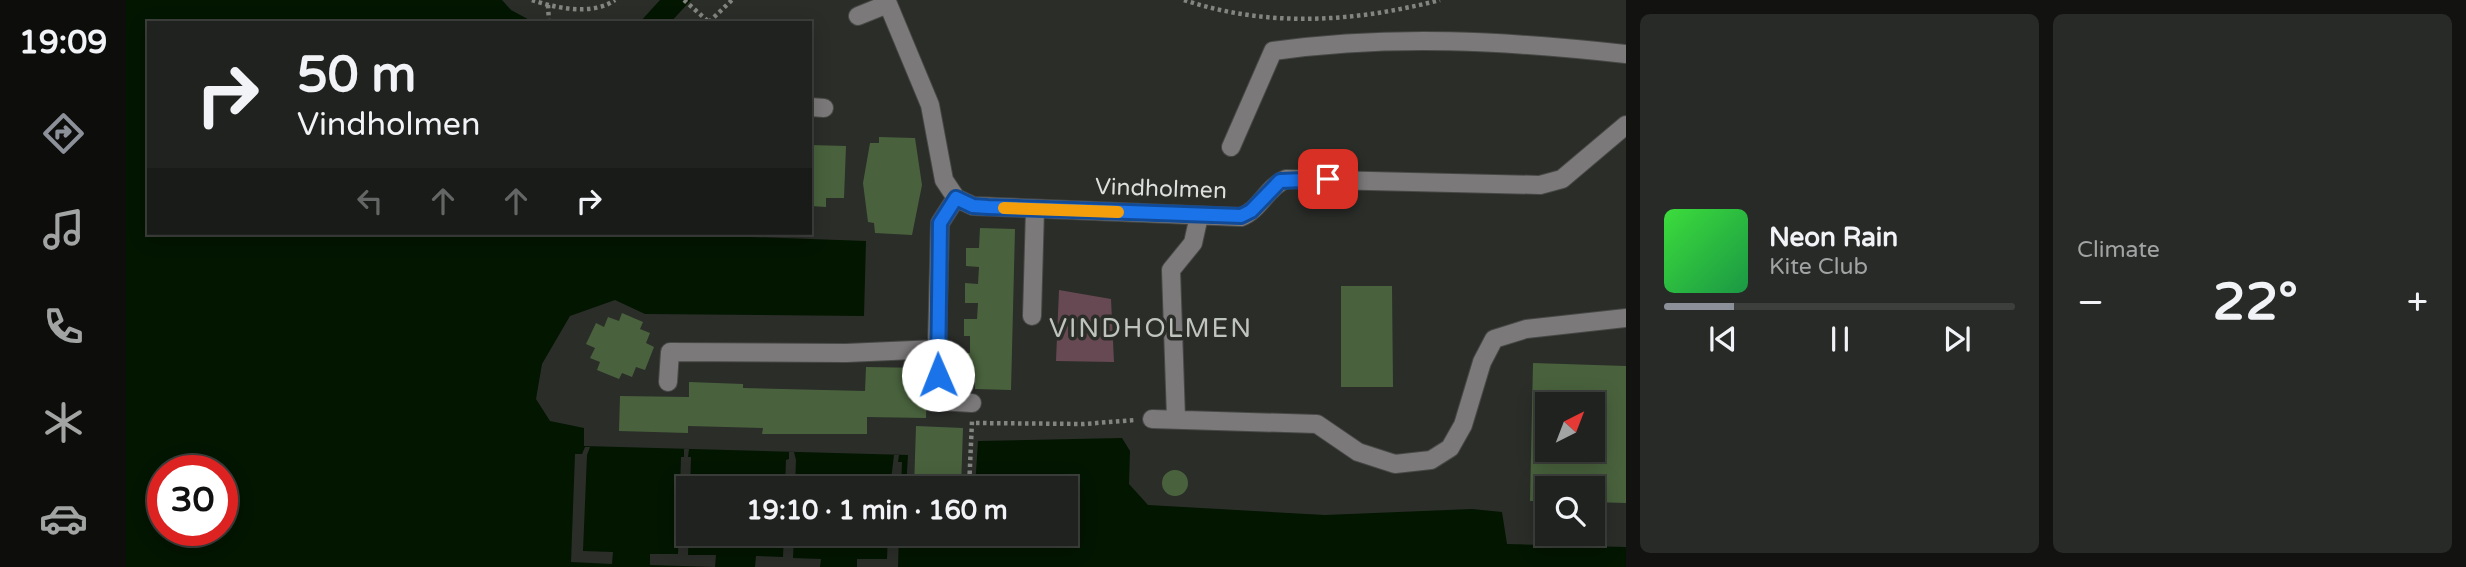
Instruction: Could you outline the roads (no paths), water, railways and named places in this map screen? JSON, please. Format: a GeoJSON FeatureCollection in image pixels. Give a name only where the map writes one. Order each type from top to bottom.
{"type":"FeatureCollection","features":[{"type":"Feature","properties":{"kind":"street"},"geometry":{"type":"LineString","coordinates":[[858,16],[888,4],[930,105],[935,181],[956,198],[940,223],[937,349],[939,401],[972,403]]}},
{"type":"Feature","properties":{"kind":"street"},"geometry":{"type":"LineString","coordinates":[[1231,147],[1273,51],[1340,42],[1495,40],[1626,54]]}},
{"type":"Feature","properties":{"kind":"street","name":"Vindholmen"},"geometry":{"type":"LineString","coordinates":[[956,198],[973,206],[1199,216],[1247,214],[1275,185],[1286,179],[1540,185],[1562,179],[1626,125]]}},
{"type":"Feature","properties":{"kind":"street"},"geometry":{"type":"LineString","coordinates":[[1032,316],[1035,209]]}},
{"type":"Feature","properties":{"kind":"street"},"geometry":{"type":"LineString","coordinates":[[1176,418],[1171,271],[1193,243],[1199,216]]}},
{"type":"Feature","properties":{"kind":"street"},"geometry":{"type":"LineString","coordinates":[[1152,419],[1317,424],[1357,452],[1395,464],[1431,460],[1450,448],[1463,425],[1482,362],[1494,340],[1526,329],[1626,318]]}},
{"type":"Feature","properties":{"kind":"street"},"geometry":{"type":"LineString","coordinates":[[668,382],[670,352],[846,353],[937,349]]}},
{"type":"Feature","properties":{"kind":"district","name":"VINDHOLMEN"},"geometry":{"type":"Point","coordinates":[1151,328]}}]}
